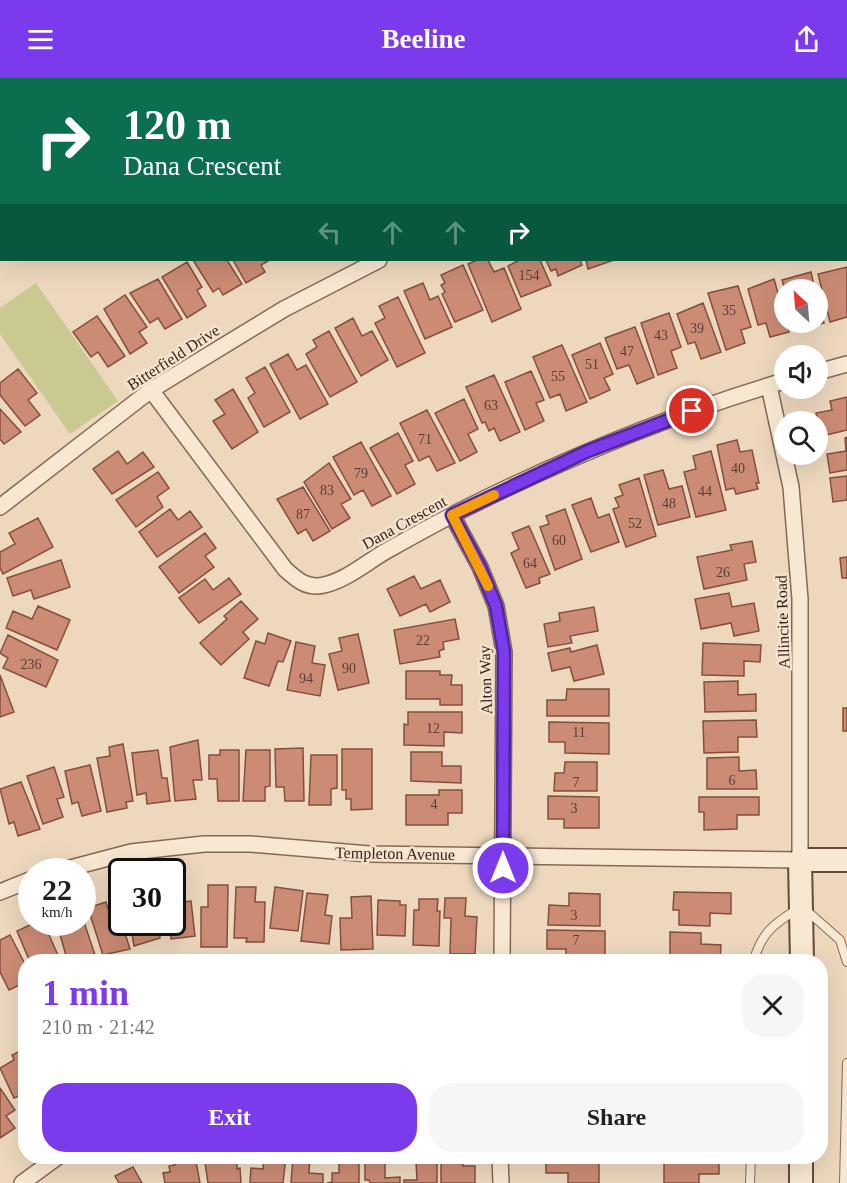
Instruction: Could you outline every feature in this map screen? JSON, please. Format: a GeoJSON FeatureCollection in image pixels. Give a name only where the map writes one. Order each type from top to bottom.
{"type":"FeatureCollection","features":[{"type":"Feature","properties":{"kind":"street","name":"Bitterfield Drive"},"geometry":{"type":"LineString","coordinates":[[0,507],[151,390],[284,309],[377,261]]}},
{"type":"Feature","properties":{"kind":"street"},"geometry":{"type":"LineString","coordinates":[[828,369],[847,364]]}},
{"type":"Feature","properties":{"kind":"street","name":"Dana Crescent"},"geometry":{"type":"LineString","coordinates":[[151,390],[285,569],[298,581],[309,586],[334,582],[452,515],[538,472],[604,443],[774,384]]}},
{"type":"Feature","properties":{"kind":"street","name":"Allincite Road"},"geometry":{"type":"LineString","coordinates":[[769,386],[791,487],[800,599],[800,860]]}},
{"type":"Feature","properties":{"kind":"street","name":"Alton Way"},"geometry":{"type":"LineString","coordinates":[[452,515],[480,567],[496,606],[504,652],[502,954]]}},
{"type":"Feature","properties":{"kind":"street","name":"Templeton Avenue"},"geometry":{"type":"LineString","coordinates":[[96,861],[131,852],[204,844],[250,844],[369,854],[847,860]]}},
{"type":"Feature","properties":{"kind":"street"},"geometry":{"type":"LineString","coordinates":[[800,860],[802,954]]}},
{"type":"Feature","properties":{"kind":"street"},"geometry":{"type":"LineString","coordinates":[[0,892],[18,885]]}},
{"type":"Feature","properties":{"kind":"street"},"geometry":{"type":"LineString","coordinates":[[30,1181],[50,1164]]}},
{"type":"Feature","properties":{"kind":"street"},"geometry":{"type":"LineString","coordinates":[[500,1164],[501,1183]]}},
{"type":"Feature","properties":{"kind":"street"},"geometry":{"type":"LineString","coordinates":[[801,1164],[801,1183]]}},
{"type":"Feature","properties":{"kind":"lane"},"geometry":{"type":"LineString","coordinates":[[755,954],[758,945],[771,926],[802,906],[840,940],[847,962]]}},
{"type":"Feature","properties":{"kind":"lane"},"geometry":{"type":"LineString","coordinates":[[844,1183],[847,1063]]}},
{"type":"Feature","properties":{"kind":"lane"},"geometry":{"type":"LineString","coordinates":[[750,1183],[751,1164]]}},
{"type":"Feature","properties":{"kind":"shaded area"},"geometry":{"type":"Polygon","coordinates":[[[36,283],[118,401],[70,434],[0,334],[0,308],[36,283]]]}},
{"type":"Feature","properties":{"kind":"building"},"geometry":{"type":"Polygon","coordinates":[[[194,261],[228,261],[242,284],[223,295],[219,288],[213,292],[194,261]]]}},
{"type":"Feature","properties":{"kind":"building"},"geometry":{"type":"Polygon","coordinates":[[[234,261],[268,261],[261,265],[265,272],[246,283],[234,261]]]}},
{"type":"Feature","properties":{"kind":"building"},"geometry":{"type":"Polygon","coordinates":[[[475,261],[488,261],[494,272],[504,268],[521,309],[492,322],[468,264],[475,261]]]}},
{"type":"Feature","properties":{"kind":"building"},"geometry":{"type":"Polygon","coordinates":[[[517,261],[540,261],[551,285],[521,297],[508,266],[517,261]]]}},
{"type":"Feature","properties":{"kind":"building"},"geometry":{"type":"Polygon","coordinates":[[[546,261],[580,261],[582,265],[558,276],[556,269],[551,271],[546,261]]]}},
{"type":"Feature","properties":{"kind":"building"},"geometry":{"type":"Polygon","coordinates":[[[586,261],[611,261],[588,269],[586,261]]]}},
{"type":"Feature","properties":{"kind":"building"},"geometry":{"type":"Polygon","coordinates":[[[187,262],[202,287],[197,290],[206,306],[187,318],[162,277],[187,262]]]}},
{"type":"Feature","properties":{"kind":"building"},"geometry":{"type":"Polygon","coordinates":[[[463,265],[483,310],[455,322],[442,294],[445,292],[441,285],[445,283],[441,275],[463,265]]]}},
{"type":"Feature","properties":{"kind":"building"},"geometry":{"type":"Polygon","coordinates":[[[847,267],[847,317],[830,322],[828,279],[819,279],[818,274],[847,267]]]}},
{"type":"Feature","properties":{"kind":"building"},"geometry":{"type":"Polygon","coordinates":[[[811,272],[813,279],[786,279],[811,272]]]}},
{"type":"Feature","properties":{"kind":"building"},"geometry":{"type":"Polygon","coordinates":[[[158,279],[182,319],[165,329],[158,318],[150,323],[130,293],[158,279]]]}},
{"type":"Feature","properties":{"kind":"building"},"geometry":{"type":"Polygon","coordinates":[[[774,279],[774,333],[785,333],[770,337],[766,323],[758,325],[748,289],[774,279]]]}},
{"type":"Feature","properties":{"kind":"building"},"geometry":{"type":"Polygon","coordinates":[[[423,283],[430,300],[438,296],[452,327],[425,339],[404,291],[423,283]]]}},
{"type":"Feature","properties":{"kind":"building"},"geometry":{"type":"Polygon","coordinates":[[[738,286],[751,327],[741,330],[745,343],[726,350],[708,293],[738,286]]]}},
{"type":"Feature","properties":{"kind":"building"},"geometry":{"type":"Polygon","coordinates":[[[125,295],[147,327],[139,332],[147,343],[130,354],[104,309],[125,295]]]}},
{"type":"Feature","properties":{"kind":"building"},"geometry":{"type":"Polygon","coordinates":[[[398,297],[425,353],[397,367],[375,323],[385,318],[379,306],[398,297]]]}},
{"type":"Feature","properties":{"kind":"building"},"geometry":{"type":"Polygon","coordinates":[[[703,303],[721,352],[701,359],[695,342],[688,344],[677,314],[703,303]]]}},
{"type":"Feature","properties":{"kind":"building"},"geometry":{"type":"Polygon","coordinates":[[[669,313],[681,347],[671,351],[677,368],[658,375],[641,323],[669,313]]]}},
{"type":"Feature","properties":{"kind":"building"},"geometry":{"type":"Polygon","coordinates":[[[97,316],[125,356],[108,367],[98,352],[91,357],[73,332],[97,316]]]}},
{"type":"Feature","properties":{"kind":"building"},"geometry":{"type":"Polygon","coordinates":[[[353,318],[362,336],[372,331],[388,360],[361,376],[335,328],[353,318]]]}},
{"type":"Feature","properties":{"kind":"building"},"geometry":{"type":"Polygon","coordinates":[[[635,327],[654,377],[637,384],[629,365],[617,369],[605,338],[635,327]]]}},
{"type":"Feature","properties":{"kind":"building"},"geometry":{"type":"Polygon","coordinates":[[[329,331],[357,382],[330,397],[306,354],[317,347],[313,340],[329,331]]]}},
{"type":"Feature","properties":{"kind":"building"},"geometry":{"type":"Polygon","coordinates":[[[600,343],[613,374],[604,378],[610,390],[590,399],[572,355],[600,343]]]}},
{"type":"Feature","properties":{"kind":"building"},"geometry":{"type":"Polygon","coordinates":[[[562,345],[587,402],[566,411],[560,394],[550,398],[533,357],[562,345]]]}},
{"type":"Feature","properties":{"kind":"building"},"geometry":{"type":"Polygon","coordinates":[[[288,354],[297,370],[306,365],[328,404],[300,419],[270,364],[288,354]]]}},
{"type":"Feature","properties":{"kind":"building"},"geometry":{"type":"Polygon","coordinates":[[[265,367],[290,412],[264,427],[248,398],[255,393],[246,378],[265,367]]]}},
{"type":"Feature","properties":{"kind":"building"},"geometry":{"type":"Polygon","coordinates":[[[18,369],[37,393],[28,400],[40,415],[25,426],[0,395],[0,383],[18,369]]]}},
{"type":"Feature","properties":{"kind":"building"},"geometry":{"type":"Polygon","coordinates":[[[531,371],[544,400],[536,403],[544,421],[525,430],[505,382],[531,371]]]}},
{"type":"Feature","properties":{"kind":"building"},"geometry":{"type":"Polygon","coordinates":[[[494,375],[520,432],[500,441],[494,428],[489,431],[485,422],[482,423],[466,387],[494,375]]]}},
{"type":"Feature","properties":{"kind":"building"},"geometry":{"type":"Polygon","coordinates":[[[233,389],[258,432],[232,449],[213,421],[225,414],[215,400],[233,389]]]}},
{"type":"Feature","properties":{"kind":"building"},"geometry":{"type":"Polygon","coordinates":[[[847,397],[847,430],[828,435],[827,411],[832,410],[830,401],[847,397]]]}},
{"type":"Feature","properties":{"kind":"building"},"geometry":{"type":"Polygon","coordinates":[[[464,399],[478,429],[468,434],[477,452],[460,461],[435,413],[464,399]]]}},
{"type":"Feature","properties":{"kind":"building"},"geometry":{"type":"Polygon","coordinates":[[[0,409],[21,432],[4,444],[0,439],[0,409]]]}},
{"type":"Feature","properties":{"kind":"building"},"geometry":{"type":"Polygon","coordinates":[[[427,410],[455,463],[437,471],[429,456],[419,461],[400,423],[427,410]]]}},
{"type":"Feature","properties":{"kind":"building"},"geometry":{"type":"Polygon","coordinates":[[[398,433],[413,461],[405,465],[415,484],[397,494],[370,448],[398,433]]]}},
{"type":"Feature","properties":{"kind":"building"},"geometry":{"type":"Polygon","coordinates":[[[847,437],[847,470],[830,473],[828,454],[846,451],[845,438],[847,437]]]}},
{"type":"Feature","properties":{"kind":"building"},"geometry":{"type":"Polygon","coordinates":[[[737,440],[740,452],[752,450],[759,483],[756,483],[758,489],[736,494],[734,488],[726,490],[717,445],[737,440]]]}},
{"type":"Feature","properties":{"kind":"building"},"geometry":{"type":"Polygon","coordinates":[[[361,442],[391,496],[372,506],[363,490],[354,495],[333,457],[361,442]]]}},
{"type":"Feature","properties":{"kind":"building"},"geometry":{"type":"Polygon","coordinates":[[[118,451],[127,464],[143,452],[154,467],[112,494],[93,469],[118,451]]]}},
{"type":"Feature","properties":{"kind":"building"},"geometry":{"type":"Polygon","coordinates":[[[711,451],[726,510],[696,517],[684,472],[696,469],[693,456],[711,451]]]}},
{"type":"Feature","properties":{"kind":"building"},"geometry":{"type":"Polygon","coordinates":[[[329,463],[351,499],[341,504],[350,518],[332,529],[304,482],[329,463]]]}},
{"type":"Feature","properties":{"kind":"building"},"geometry":{"type":"Polygon","coordinates":[[[663,470],[669,489],[682,486],[690,517],[658,525],[644,475],[663,470]]]}},
{"type":"Feature","properties":{"kind":"building"},"geometry":{"type":"Polygon","coordinates":[[[158,472],[169,488],[157,497],[163,507],[136,527],[116,500],[158,472]]]}},
{"type":"Feature","properties":{"kind":"building"},"geometry":{"type":"Polygon","coordinates":[[[847,476],[847,500],[833,502],[830,478],[847,476]]]}},
{"type":"Feature","properties":{"kind":"building"},"geometry":{"type":"Polygon","coordinates":[[[639,478],[656,536],[626,547],[613,509],[619,507],[615,498],[623,495],[619,485],[639,478]]]}},
{"type":"Feature","properties":{"kind":"building"},"geometry":{"type":"Polygon","coordinates":[[[303,487],[330,531],[313,541],[306,529],[298,534],[277,499],[303,487]]]}},
{"type":"Feature","properties":{"kind":"building"},"geometry":{"type":"Polygon","coordinates":[[[591,498],[598,518],[609,514],[619,542],[591,552],[572,505],[591,498]]]}},
{"type":"Feature","properties":{"kind":"building"},"geometry":{"type":"Polygon","coordinates":[[[170,509],[178,520],[190,511],[202,527],[157,557],[139,532],[170,509]]]}},
{"type":"Feature","properties":{"kind":"building"},"geometry":{"type":"Polygon","coordinates":[[[565,509],[582,559],[555,570],[540,527],[549,524],[546,516],[565,509]]]}},
{"type":"Feature","properties":{"kind":"building"},"geometry":{"type":"Polygon","coordinates":[[[38,518],[53,547],[3,574],[0,568],[0,552],[15,544],[9,533],[38,518]]]}},
{"type":"Feature","properties":{"kind":"building"},"geometry":{"type":"Polygon","coordinates":[[[529,526],[550,574],[539,578],[540,583],[526,588],[511,553],[519,549],[512,533],[529,526]]]}},
{"type":"Feature","properties":{"kind":"building"},"geometry":{"type":"Polygon","coordinates":[[[205,533],[216,548],[205,556],[214,567],[179,593],[159,567],[205,533]]]}},
{"type":"Feature","properties":{"kind":"building"},"geometry":{"type":"Polygon","coordinates":[[[752,541],[756,562],[744,564],[747,580],[704,589],[697,557],[732,550],[730,545],[752,541]]]}},
{"type":"Feature","properties":{"kind":"building"},"geometry":{"type":"Polygon","coordinates":[[[847,557],[847,578],[842,578],[840,558],[847,557]]]}},
{"type":"Feature","properties":{"kind":"building"},"geometry":{"type":"Polygon","coordinates":[[[61,560],[70,587],[34,599],[31,590],[13,596],[7,578],[61,560]]]}},
{"type":"Feature","properties":{"kind":"building"},"geometry":{"type":"Polygon","coordinates":[[[414,576],[421,589],[440,580],[450,602],[430,612],[426,604],[400,616],[387,589],[414,576]]]}},
{"type":"Feature","properties":{"kind":"building"},"geometry":{"type":"Polygon","coordinates":[[[229,578],[241,594],[199,623],[179,598],[205,579],[213,590],[229,578]]]}},
{"type":"Feature","properties":{"kind":"building"},"geometry":{"type":"Polygon","coordinates":[[[729,593],[732,607],[754,603],[759,631],[734,636],[731,623],[701,629],[695,599],[729,593]]]}},
{"type":"Feature","properties":{"kind":"building"},"geometry":{"type":"Polygon","coordinates":[[[241,601],[258,619],[243,632],[249,639],[221,665],[200,643],[227,619],[224,616],[241,601]]]}},
{"type":"Feature","properties":{"kind":"building"},"geometry":{"type":"Polygon","coordinates":[[[38,606],[70,620],[57,650],[6,628],[13,611],[32,619],[38,606]]]}},
{"type":"Feature","properties":{"kind":"building"},"geometry":{"type":"Polygon","coordinates":[[[594,607],[598,631],[570,636],[572,643],[548,647],[544,624],[560,621],[559,613],[594,607]]]}},
{"type":"Feature","properties":{"kind":"building"},"geometry":{"type":"Polygon","coordinates":[[[455,619],[459,639],[443,642],[444,649],[439,651],[440,657],[400,664],[394,630],[455,619]]]}},
{"type":"Feature","properties":{"kind":"building"},"geometry":{"type":"Polygon","coordinates":[[[268,633],[291,641],[283,662],[278,661],[269,686],[244,678],[256,641],[265,644],[268,633]]]}},
{"type":"Feature","properties":{"kind":"building"},"geometry":{"type":"Polygon","coordinates":[[[358,634],[369,683],[338,690],[329,654],[342,651],[339,638],[358,634]]]}},
{"type":"Feature","properties":{"kind":"building"},"geometry":{"type":"Polygon","coordinates":[[[8,635],[58,660],[46,687],[3,668],[8,658],[0,653],[8,635]]]}},
{"type":"Feature","properties":{"kind":"building"},"geometry":{"type":"Polygon","coordinates":[[[296,642],[315,646],[312,663],[325,665],[320,696],[287,690],[296,642]]]}},
{"type":"Feature","properties":{"kind":"building"},"geometry":{"type":"Polygon","coordinates":[[[703,643],[761,645],[760,662],[744,661],[744,676],[702,675],[703,643]]]}},
{"type":"Feature","properties":{"kind":"building"},"geometry":{"type":"Polygon","coordinates":[[[597,645],[604,674],[574,681],[570,667],[552,671],[548,653],[570,648],[571,652],[597,645]]]}},
{"type":"Feature","properties":{"kind":"building"},"geometry":{"type":"Polygon","coordinates":[[[406,671],[440,671],[440,675],[452,675],[451,685],[462,685],[462,705],[440,705],[440,699],[406,699],[406,671]]]}},
{"type":"Feature","properties":{"kind":"building"},"geometry":{"type":"Polygon","coordinates":[[[0,675],[14,712],[0,717],[0,675]]]}},
{"type":"Feature","properties":{"kind":"building"},"geometry":{"type":"Polygon","coordinates":[[[738,681],[738,695],[756,694],[756,711],[705,712],[704,682],[738,681]]]}},
{"type":"Feature","properties":{"kind":"building"},"geometry":{"type":"Polygon","coordinates":[[[567,689],[609,689],[609,716],[547,716],[547,700],[566,700],[567,689]]]}},
{"type":"Feature","properties":{"kind":"building"},"geometry":{"type":"Polygon","coordinates":[[[843,708],[847,708],[847,731],[843,731],[843,708]]]}},
{"type":"Feature","properties":{"kind":"building"},"geometry":{"type":"Polygon","coordinates":[[[408,712],[462,712],[462,733],[444,732],[444,746],[404,745],[404,724],[408,725],[408,712]]]}},
{"type":"Feature","properties":{"kind":"building"},"geometry":{"type":"Polygon","coordinates":[[[756,720],[757,737],[738,737],[738,752],[704,753],[703,721],[756,720]]]}},
{"type":"Feature","properties":{"kind":"building"},"geometry":{"type":"Polygon","coordinates":[[[549,722],[609,723],[609,754],[565,753],[565,742],[549,742],[549,722]]]}},
{"type":"Feature","properties":{"kind":"building"},"geometry":{"type":"Polygon","coordinates":[[[198,740],[202,780],[193,780],[196,799],[175,801],[170,747],[198,740]]]}},
{"type":"Feature","properties":{"kind":"building"},"geometry":{"type":"Polygon","coordinates":[[[123,744],[133,801],[126,802],[127,808],[107,812],[97,758],[110,756],[109,747],[123,744]]]}},
{"type":"Feature","properties":{"kind":"building"},"geometry":{"type":"Polygon","coordinates":[[[303,748],[304,801],[285,801],[284,787],[276,787],[275,749],[303,748]]]}},
{"type":"Feature","properties":{"kind":"building"},"geometry":{"type":"Polygon","coordinates":[[[342,749],[372,749],[372,809],[351,810],[351,799],[346,799],[346,790],[342,790],[342,749]]]}},
{"type":"Feature","properties":{"kind":"building"},"geometry":{"type":"Polygon","coordinates":[[[158,750],[162,778],[167,778],[170,801],[147,804],[146,793],[137,795],[132,753],[158,750]]]}},
{"type":"Feature","properties":{"kind":"building"},"geometry":{"type":"Polygon","coordinates":[[[220,750],[239,750],[239,801],[218,801],[217,779],[209,779],[209,755],[220,755],[220,750]]]}},
{"type":"Feature","properties":{"kind":"building"},"geometry":{"type":"Polygon","coordinates":[[[246,750],[270,750],[270,786],[265,787],[265,801],[243,801],[246,750]]]}},
{"type":"Feature","properties":{"kind":"building"},"geometry":{"type":"Polygon","coordinates":[[[411,752],[442,752],[442,766],[461,766],[461,783],[411,781],[411,752]]]}},
{"type":"Feature","properties":{"kind":"building"},"geometry":{"type":"Polygon","coordinates":[[[311,755],[337,755],[337,788],[331,789],[331,805],[309,805],[311,755]]]}},
{"type":"Feature","properties":{"kind":"building"},"geometry":{"type":"Polygon","coordinates":[[[739,757],[739,771],[756,770],[757,789],[707,789],[707,758],[739,757]]]}},
{"type":"Feature","properties":{"kind":"building"},"geometry":{"type":"Polygon","coordinates":[[[565,762],[597,762],[597,791],[554,791],[555,773],[564,773],[565,762]]]}},
{"type":"Feature","properties":{"kind":"building"},"geometry":{"type":"Polygon","coordinates":[[[90,765],[101,811],[82,816],[78,802],[72,804],[65,771],[90,765]]]}},
{"type":"Feature","properties":{"kind":"building"},"geometry":{"type":"Polygon","coordinates":[[[54,767],[64,797],[57,799],[63,817],[43,824],[27,776],[54,767]]]}},
{"type":"Feature","properties":{"kind":"building"},"geometry":{"type":"Polygon","coordinates":[[[21,782],[40,829],[18,836],[14,822],[9,824],[0,789],[21,782]]]}},
{"type":"Feature","properties":{"kind":"building"},"geometry":{"type":"Polygon","coordinates":[[[439,790],[462,790],[462,813],[448,813],[448,825],[406,825],[406,795],[439,795],[439,790]]]}},
{"type":"Feature","properties":{"kind":"building"},"geometry":{"type":"Polygon","coordinates":[[[548,796],[599,797],[599,828],[564,828],[564,819],[548,819],[548,796]]]}},
{"type":"Feature","properties":{"kind":"building"},"geometry":{"type":"Polygon","coordinates":[[[699,797],[759,797],[759,815],[737,815],[737,829],[704,830],[704,812],[699,812],[699,797]]]}},
{"type":"Feature","properties":{"kind":"building"},"geometry":{"type":"Polygon","coordinates":[[[208,885],[228,885],[227,947],[201,947],[201,907],[208,907],[208,885]]]}},
{"type":"Feature","properties":{"kind":"building"},"geometry":{"type":"Polygon","coordinates":[[[236,887],[256,887],[255,902],[265,902],[264,942],[246,942],[247,938],[234,938],[236,887]]]}},
{"type":"Feature","properties":{"kind":"building"},"geometry":{"type":"Polygon","coordinates":[[[275,887],[303,891],[298,931],[270,928],[275,887]]]}},
{"type":"Feature","properties":{"kind":"building"},"geometry":{"type":"Polygon","coordinates":[[[674,892],[731,893],[731,914],[710,913],[710,926],[679,925],[679,910],[673,910],[674,892]]]}},
{"type":"Feature","properties":{"kind":"building"},"geometry":{"type":"Polygon","coordinates":[[[307,893],[328,895],[325,915],[332,916],[329,944],[301,941],[307,893]]]}},
{"type":"Feature","properties":{"kind":"building"},"geometry":{"type":"Polygon","coordinates":[[[569,893],[600,894],[600,926],[548,925],[549,905],[569,906],[569,893]]]}},
{"type":"Feature","properties":{"kind":"building"},"geometry":{"type":"Polygon","coordinates":[[[371,896],[373,949],[341,950],[340,918],[352,918],[351,897],[371,896]]]}},
{"type":"Feature","properties":{"kind":"building"},"geometry":{"type":"Polygon","coordinates":[[[445,898],[466,898],[465,916],[477,917],[475,954],[450,954],[451,918],[444,918],[445,898]]]}},
{"type":"Feature","properties":{"kind":"building"},"geometry":{"type":"Polygon","coordinates":[[[419,899],[438,899],[439,946],[413,945],[414,910],[419,910],[419,899]]]}},
{"type":"Feature","properties":{"kind":"building"},"geometry":{"type":"Polygon","coordinates":[[[378,900],[400,901],[400,905],[406,905],[405,936],[377,935],[378,900]]]}},
{"type":"Feature","properties":{"kind":"building"},"geometry":{"type":"Polygon","coordinates":[[[191,901],[195,936],[171,939],[171,936],[186,936],[186,902],[191,901]]]}},
{"type":"Feature","properties":{"kind":"building"},"geometry":{"type":"Polygon","coordinates":[[[106,902],[108,936],[126,936],[130,949],[103,954],[96,933],[96,905],[106,902]]]}},
{"type":"Feature","properties":{"kind":"building"},"geometry":{"type":"Polygon","coordinates":[[[547,930],[605,931],[605,954],[566,954],[566,949],[547,949],[547,930]]]}},
{"type":"Feature","properties":{"kind":"building"},"geometry":{"type":"Polygon","coordinates":[[[670,932],[701,933],[701,944],[721,945],[720,954],[670,954],[670,932]]]}},
{"type":"Feature","properties":{"kind":"building"},"geometry":{"type":"Polygon","coordinates":[[[10,935],[20,954],[18,954],[18,986],[9,990],[0,972],[0,940],[10,935]]]}},
{"type":"Feature","properties":{"kind":"building"},"geometry":{"type":"Polygon","coordinates":[[[19,936],[49,936],[57,954],[27,954],[19,936]]]}},
{"type":"Feature","properties":{"kind":"building"},"geometry":{"type":"Polygon","coordinates":[[[60,936],[89,936],[95,954],[66,954],[60,936]]]}},
{"type":"Feature","properties":{"kind":"building"},"geometry":{"type":"Polygon","coordinates":[[[132,936],[160,936],[160,938],[134,946],[132,936]]]}},
{"type":"Feature","properties":{"kind":"building"},"geometry":{"type":"Polygon","coordinates":[[[18,1052],[18,1096],[14,1098],[0,1068],[14,1060],[12,1055],[18,1052]]]}},
{"type":"Feature","properties":{"kind":"building"},"geometry":{"type":"Polygon","coordinates":[[[0,1088],[15,1110],[6,1116],[15,1128],[0,1138],[0,1088]]]}},
{"type":"Feature","properties":{"kind":"building"},"geometry":{"type":"Polygon","coordinates":[[[196,1164],[200,1183],[165,1183],[163,1173],[170,1172],[169,1166],[196,1164]]]}},
{"type":"Feature","properties":{"kind":"building"},"geometry":{"type":"Polygon","coordinates":[[[205,1164],[237,1164],[237,1169],[240,1168],[241,1183],[208,1183],[205,1164]]]}},
{"type":"Feature","properties":{"kind":"building"},"geometry":{"type":"Polygon","coordinates":[[[263,1164],[285,1164],[283,1183],[250,1183],[251,1168],[263,1169],[263,1164]]]}},
{"type":"Feature","properties":{"kind":"building"},"geometry":{"type":"Polygon","coordinates":[[[292,1164],[310,1164],[309,1173],[323,1174],[323,1183],[291,1183],[292,1164]]]}},
{"type":"Feature","properties":{"kind":"building"},"geometry":{"type":"Polygon","coordinates":[[[339,1164],[359,1164],[359,1183],[327,1183],[332,1182],[332,1173],[339,1173],[339,1164]]]}},
{"type":"Feature","properties":{"kind":"building"},"geometry":{"type":"Polygon","coordinates":[[[365,1164],[385,1164],[385,1178],[400,1177],[400,1183],[370,1183],[369,1180],[365,1180],[365,1164]]]}},
{"type":"Feature","properties":{"kind":"building"},"geometry":{"type":"Polygon","coordinates":[[[416,1164],[437,1164],[437,1183],[404,1183],[404,1180],[417,1180],[416,1164]]]}},
{"type":"Feature","properties":{"kind":"building"},"geometry":{"type":"Polygon","coordinates":[[[441,1164],[475,1166],[475,1183],[441,1183],[441,1164]]]}},
{"type":"Feature","properties":{"kind":"building"},"geometry":{"type":"Polygon","coordinates":[[[546,1164],[599,1164],[599,1183],[568,1183],[568,1173],[546,1173],[546,1164]]]}},
{"type":"Feature","properties":{"kind":"building"},"geometry":{"type":"Polygon","coordinates":[[[664,1164],[719,1164],[719,1174],[699,1174],[699,1183],[664,1183],[664,1164]]]}},
{"type":"Feature","properties":{"kind":"building"},"geometry":{"type":"Polygon","coordinates":[[[133,1167],[142,1183],[119,1183],[115,1176],[133,1167]]]}},
{"type":"Feature","properties":{"kind":"slow traffic"},"geometry":{"type":"LineString","coordinates":[[488,586],[452,515],[494,495]]}},
{"type":"Feature","properties":{"kind":"route"},"geometry":{"type":"LineString","coordinates":[[503,868],[504,652],[496,606],[480,567],[452,515],[538,472],[604,443],[692,411]]}}]}
